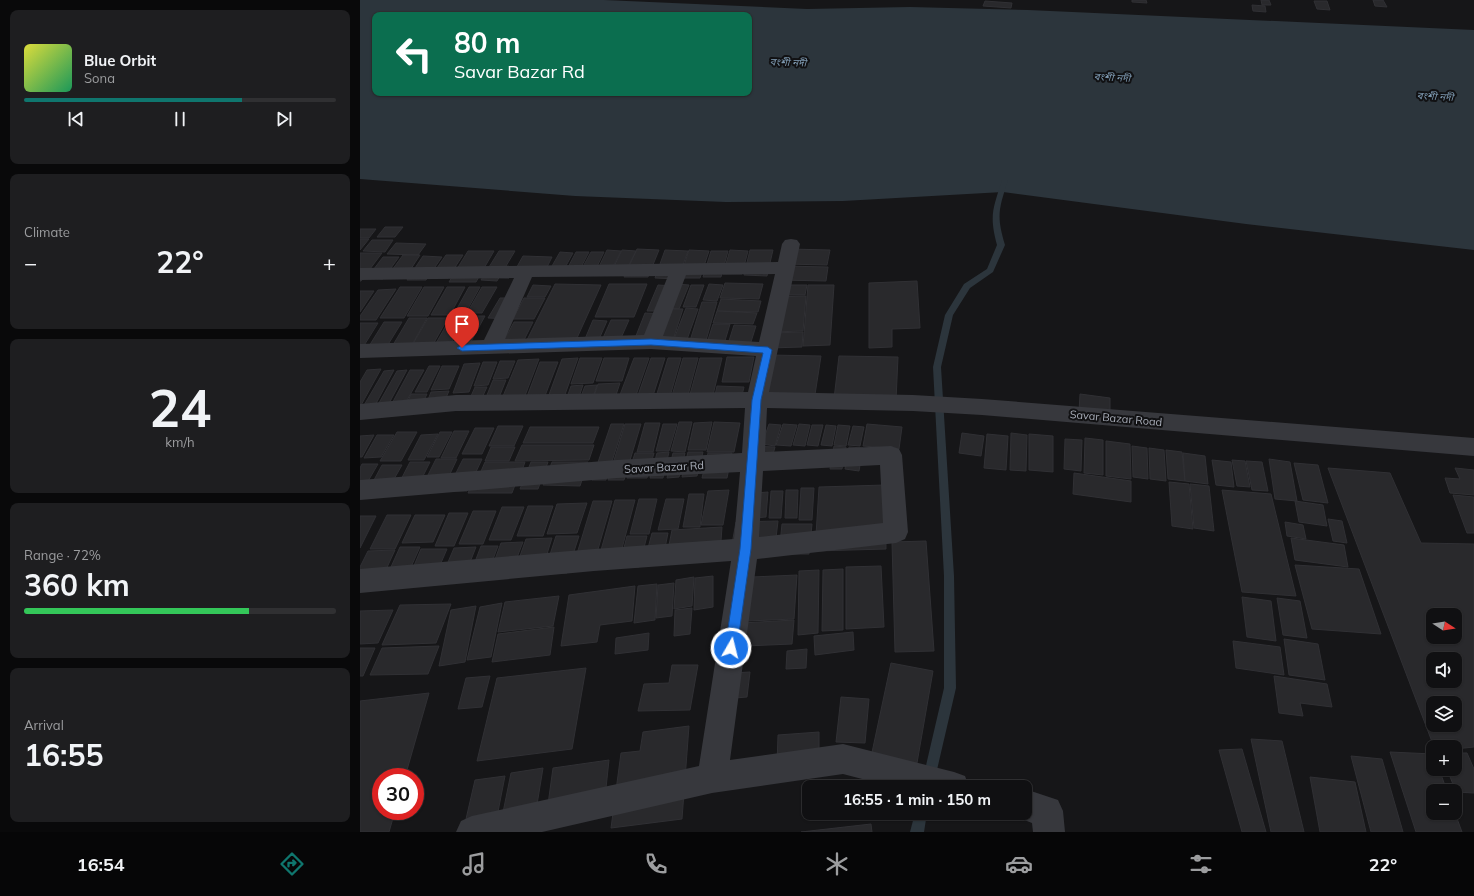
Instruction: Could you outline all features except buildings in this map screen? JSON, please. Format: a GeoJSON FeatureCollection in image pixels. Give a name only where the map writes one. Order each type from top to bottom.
{"type":"FeatureCollection","features":[{"type":"Feature","properties":{"kind":"street"},"geometry":{"type":"LineString","coordinates":[[712,778],[746,549],[757,400],[791,244]]}},
{"type":"Feature","properties":{"kind":"street"},"geometry":{"type":"LineString","coordinates":[[360,274],[786,268]]}},
{"type":"Feature","properties":{"kind":"street"},"geometry":{"type":"LineString","coordinates":[[651,342],[679,270]]}},
{"type":"Feature","properties":{"kind":"street"},"geometry":{"type":"LineString","coordinates":[[491,347],[526,271]]}},
{"type":"Feature","properties":{"kind":"street"},"geometry":{"type":"LineString","coordinates":[[360,351],[651,342],[768,350]]}},
{"type":"Feature","properties":{"kind":"street","name":"Savar Bazar Road"},"geometry":{"type":"LineString","coordinates":[[360,412],[456,403],[757,400],[913,404],[982,407],[1474,448]]}},
{"type":"Feature","properties":{"kind":"street","name":"Savar Bazar Rd"},"geometry":{"type":"LineString","coordinates":[[360,490],[617,469],[752,463],[892,454],[896,532],[746,549]]}},
{"type":"Feature","properties":{"kind":"street"},"geometry":{"type":"LineString","coordinates":[[360,581],[594,560],[746,549]]}},
{"type":"Feature","properties":{"kind":"street"},"geometry":{"type":"LineString","coordinates":[[472,832],[712,778],[843,759],[926,780]]}},
{"type":"Feature","properties":{"kind":"water","name":"বংশী নদী"},"geometry":{"type":"Polygon","coordinates":[[[360,0],[604,0],[807,9],[910,7],[1028,10],[1474,30],[1474,250],[1246,224],[1003,192],[843,201],[726,202],[575,196],[360,179],[360,0]]]}},
{"type":"Feature","properties":{"kind":"waterway"},"geometry":{"type":"LineString","coordinates":[[929,780],[950,688],[949,576],[937,367],[949,315],[967,286],[990,270],[1001,245],[996,228],[995,212],[1005,180]]}},
{"type":"Feature","properties":{"kind":"waterway"},"geometry":{"type":"LineString","coordinates":[[917,832],[920,820]]}},
{"type":"Feature","properties":{"kind":"route"},"geometry":{"type":"LineString","coordinates":[[462,348],[651,342],[768,350],[757,400],[746,549],[731,648]]}}]}
